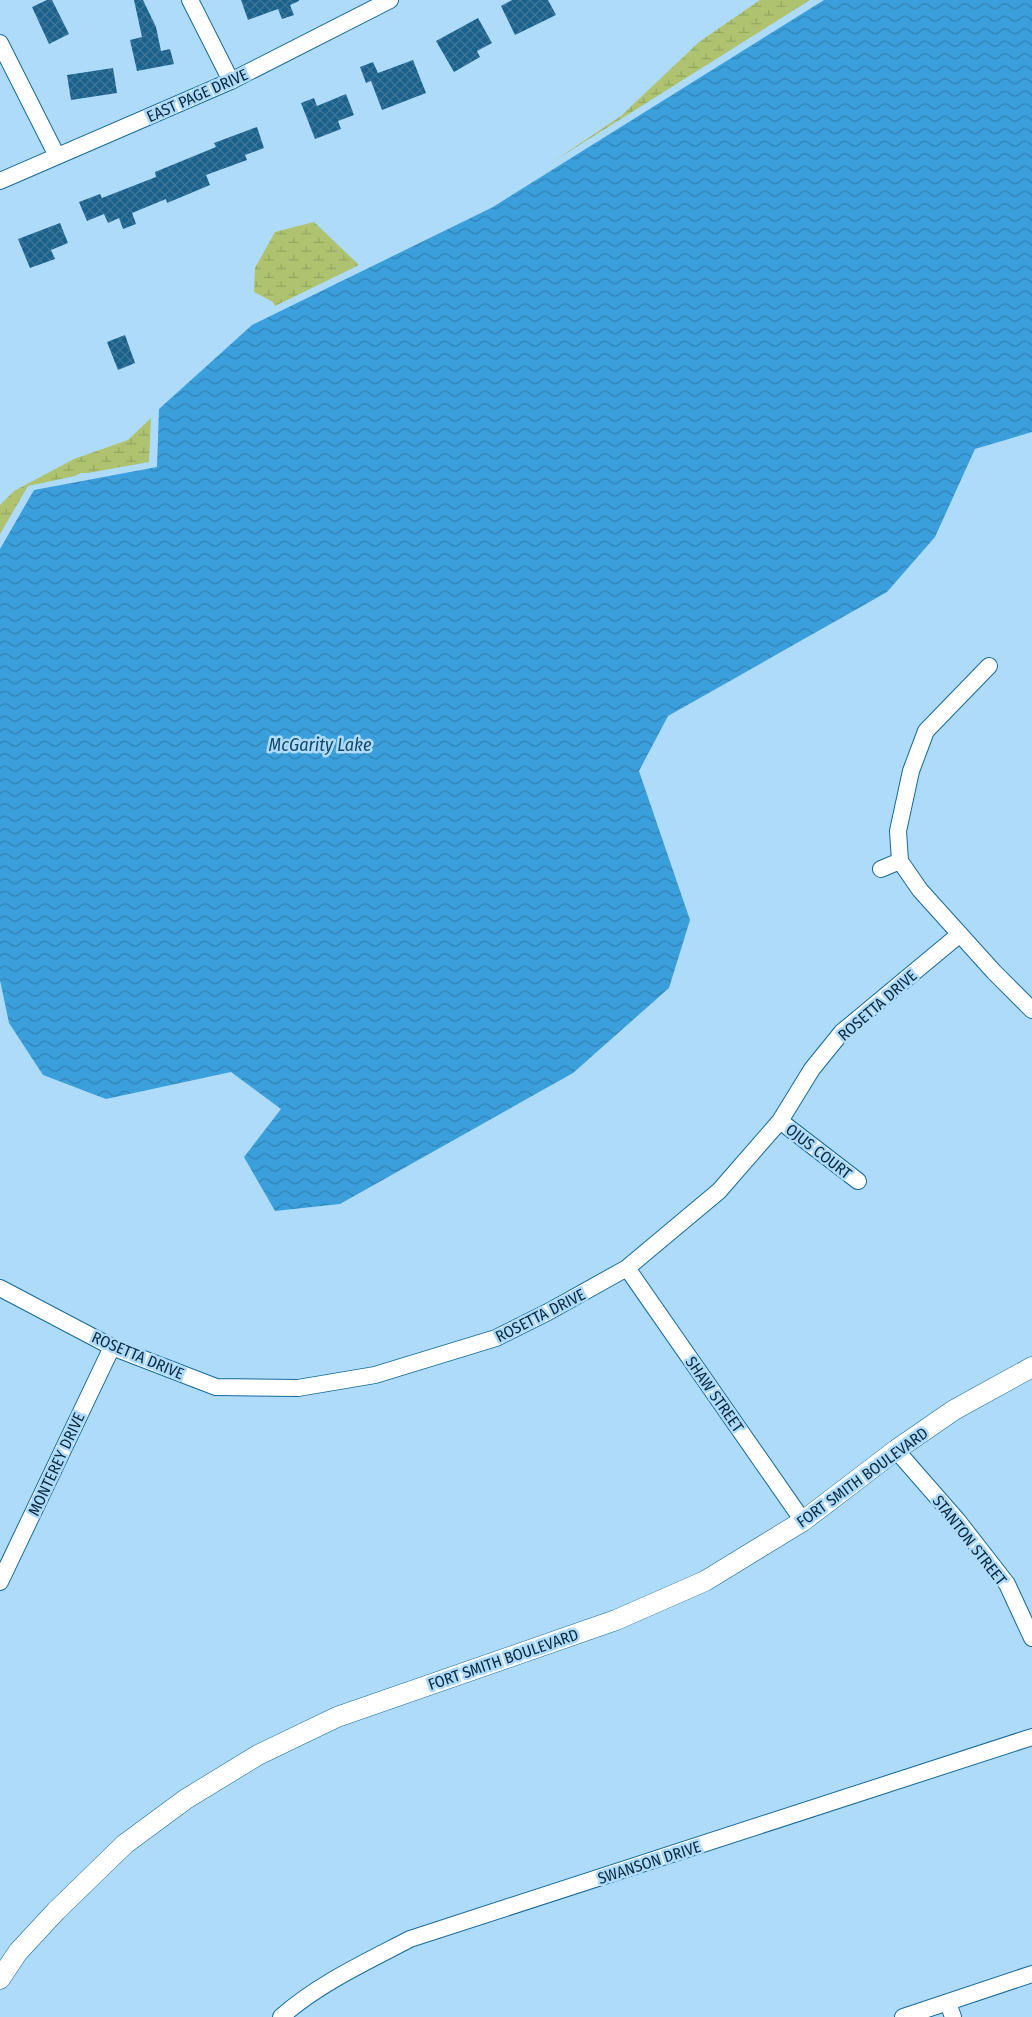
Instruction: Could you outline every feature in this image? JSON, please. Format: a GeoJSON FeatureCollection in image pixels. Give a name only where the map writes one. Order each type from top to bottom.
{"type":"FeatureCollection","features":[{"type":"Feature","properties":{"kind":"street"},"geometry":{"type":"LineString","coordinates":[[190,0],[231,81]]}},
{"type":"Feature","properties":{"kind":"street","name":"EAST PAGE DRIVE"},"geometry":{"type":"LineString","coordinates":[[0,181],[231,81],[390,0]]}},
{"type":"Feature","properties":{"kind":"street"},"geometry":{"type":"LineString","coordinates":[[0,43],[57,156]]}},
{"type":"Feature","properties":{"kind":"street"},"geometry":{"type":"LineString","coordinates":[[988,666],[926,731],[911,771],[898,831],[900,860],[920,890],[994,972],[1032,1010]]}},
{"type":"Feature","properties":{"kind":"street"},"geometry":{"type":"LineString","coordinates":[[881,869],[900,860]]}},
{"type":"Feature","properties":{"kind":"street","name":"ROSETTA DRIVE"},"geometry":{"type":"LineString","coordinates":[[0,1288],[112,1347],[216,1387],[298,1388],[375,1375],[496,1338],[548,1312],[627,1268],[719,1191],[780,1121],[812,1069],[842,1032],[960,934]]}},
{"type":"Feature","properties":{"kind":"street","name":"OJUS COURT"},"geometry":{"type":"LineString","coordinates":[[780,1121],[858,1181]]}},
{"type":"Feature","properties":{"kind":"street","name":"SHAW STREET"},"geometry":{"type":"LineString","coordinates":[[627,1268],[803,1521]]}},
{"type":"Feature","properties":{"kind":"street","name":"MONTEREY DRIVE"},"geometry":{"type":"LineString","coordinates":[[0,1582],[112,1347]]}},
{"type":"Feature","properties":{"kind":"street","name":"FORT SMITH BOULEVARD"},"geometry":{"type":"LineString","coordinates":[[0,1978],[18,1952],[49,1918],[125,1844],[186,1799],[258,1755],[337,1717],[616,1620],[705,1581],[803,1521],[896,1450],[954,1410],[1032,1367]]}},
{"type":"Feature","properties":{"kind":"street","name":"STANTON STREET"},"geometry":{"type":"LineString","coordinates":[[896,1450],[958,1521],[1006,1584],[1032,1638]]}},
{"type":"Feature","properties":{"kind":"street","name":"SWANSON DRIVE"},"geometry":{"type":"LineString","coordinates":[[281,2017],[296,2004],[349,1971],[410,1939],[1032,1737]]}},
{"type":"Feature","properties":{"kind":"street"},"geometry":{"type":"LineString","coordinates":[[903,2017],[950,2010],[1032,1974]]}},
{"type":"Feature","properties":{"kind":"green space"},"geometry":{"type":"Polygon","coordinates":[[[760,0],[810,0],[554,161],[621,116],[699,42],[760,0]]]}},
{"type":"Feature","properties":{"kind":"green space"},"geometry":{"type":"Polygon","coordinates":[[[314,222],[359,265],[275,306],[273,302],[254,292],[255,268],[275,232],[314,222]]]}},
{"type":"Feature","properties":{"kind":"green space"},"geometry":{"type":"Polygon","coordinates":[[[151,418],[149,462],[81,473],[28,486],[0,534],[0,505],[14,491],[74,459],[128,440],[151,418]]]}},
{"type":"Feature","properties":{"kind":"water","name":"McGarity Lake"},"geometry":{"type":"Polygon","coordinates":[[[824,0],[1032,0],[1032,432],[975,449],[935,537],[887,592],[668,716],[639,771],[690,920],[669,988],[573,1073],[340,1204],[275,1211],[244,1157],[281,1109],[231,1072],[106,1099],[43,1075],[9,1023],[0,980],[0,549],[34,490],[157,467],[159,409],[252,325],[493,207],[824,0]]]}},
{"type":"Feature","properties":{"kind":"building"},"geometry":{"type":"Polygon","coordinates":[[[47,0],[52,0],[69,34],[49,44],[32,7],[47,0]]]}},
{"type":"Feature","properties":{"kind":"building"},"geometry":{"type":"Polygon","coordinates":[[[134,0],[143,0],[156,27],[161,51],[170,49],[174,64],[137,71],[130,40],[142,37],[134,0]]]}},
{"type":"Feature","properties":{"kind":"building"},"geometry":{"type":"Polygon","coordinates":[[[241,0],[299,1],[290,5],[294,15],[282,19],[278,9],[248,20],[241,0]]]}},
{"type":"Feature","properties":{"kind":"building"},"geometry":{"type":"Polygon","coordinates":[[[512,0],[548,0],[556,15],[515,35],[501,6],[512,0]]]}},
{"type":"Feature","properties":{"kind":"building"},"geometry":{"type":"Polygon","coordinates":[[[478,18],[492,43],[477,51],[480,57],[454,72],[436,41],[478,18]]]}},
{"type":"Feature","properties":{"kind":"building"},"geometry":{"type":"Polygon","coordinates":[[[413,60],[426,93],[382,110],[371,81],[366,83],[360,67],[373,62],[378,73],[413,60]]]}},
{"type":"Feature","properties":{"kind":"building"},"geometry":{"type":"Polygon","coordinates":[[[113,68],[117,93],[71,100],[67,75],[113,68]]]}},
{"type":"Feature","properties":{"kind":"building"},"geometry":{"type":"Polygon","coordinates":[[[346,94],[354,115],[338,121],[341,129],[315,139],[301,103],[314,98],[317,106],[346,94]]]}},
{"type":"Feature","properties":{"kind":"building"},"geometry":{"type":"Polygon","coordinates":[[[257,127],[264,148],[245,155],[247,160],[206,175],[210,185],[167,203],[166,199],[132,213],[136,224],[123,229],[119,218],[108,223],[104,214],[87,221],[79,202],[100,194],[102,198],[156,177],[155,172],[216,147],[214,143],[257,127]]]}},
{"type":"Feature","properties":{"kind":"building"},"geometry":{"type":"Polygon","coordinates":[[[60,223],[68,243],[51,250],[55,259],[30,268],[18,239],[60,223]]]}},
{"type":"Feature","properties":{"kind":"building"},"geometry":{"type":"Polygon","coordinates":[[[125,335],[135,363],[118,370],[107,342],[125,335]]]}}]}
